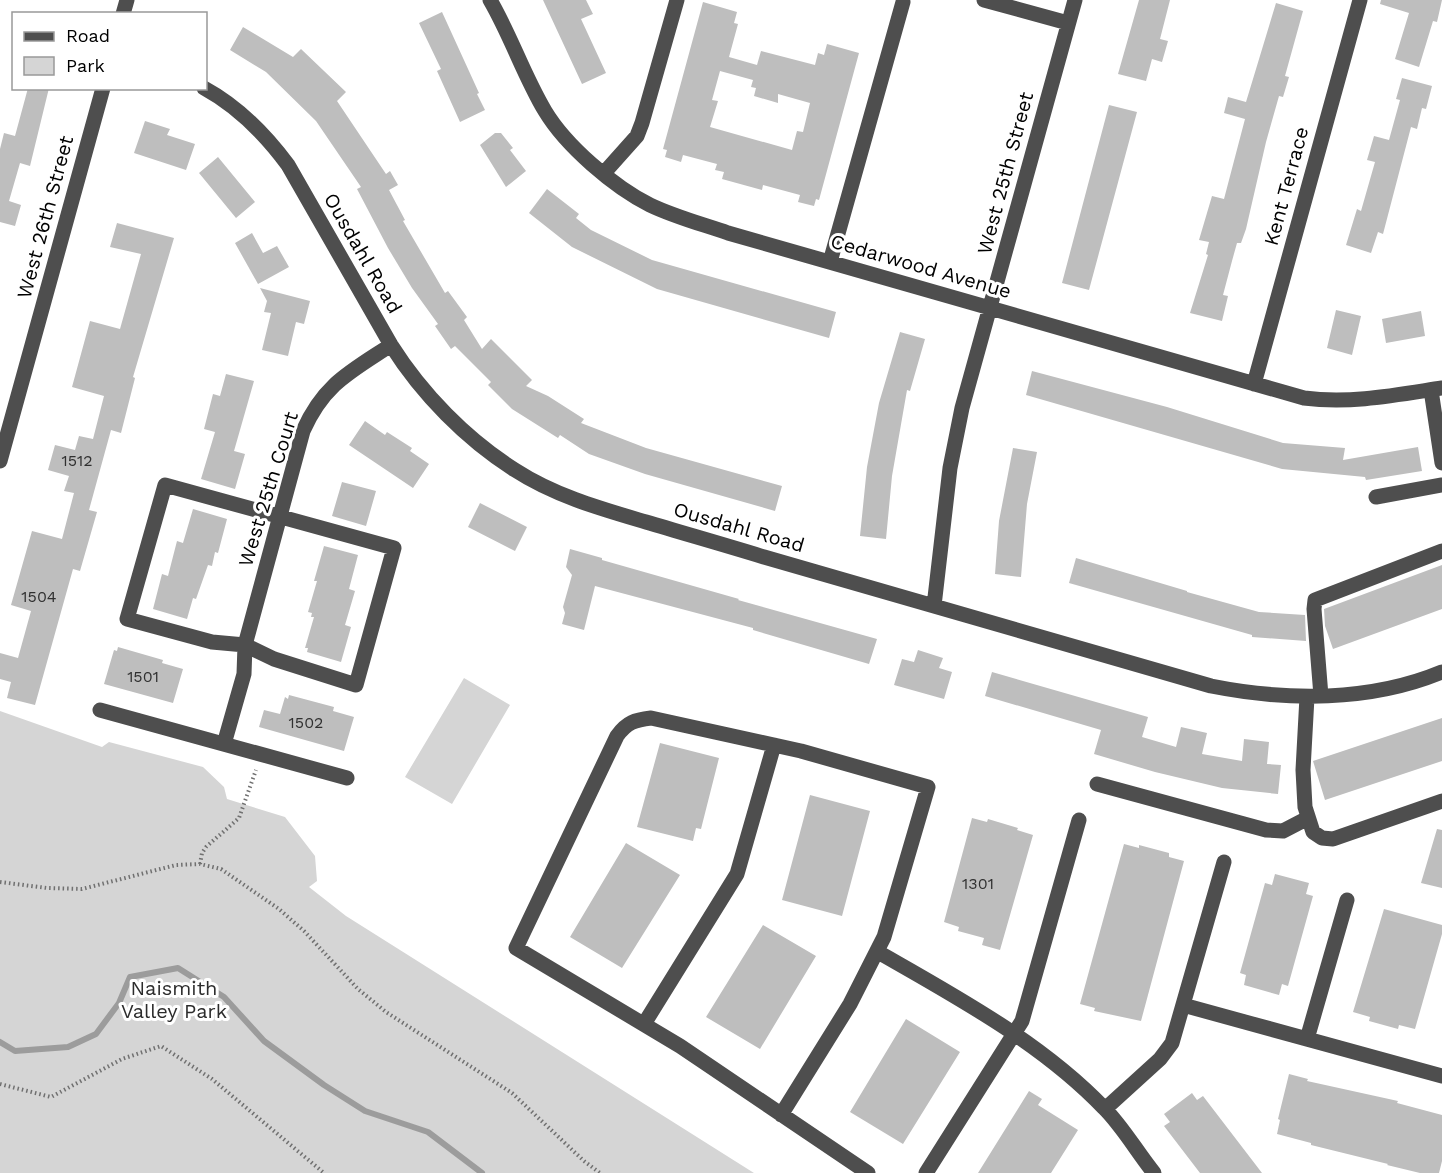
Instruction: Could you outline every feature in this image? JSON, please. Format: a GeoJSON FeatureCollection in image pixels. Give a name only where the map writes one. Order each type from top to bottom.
{"type":"FeatureCollection","features":[{"type":"Feature","properties":{"kind":"street","name":"Cedarwood Avenue"},"geometry":{"type":"LineString","coordinates":[[490,0],[546,112],[561,134],[578,152],[622,188],[648,204],[672,214],[830,262],[1304,398],[1331,401],[1387,397],[1436,389]]}},
{"type":"Feature","properties":{"kind":"street"},"geometry":{"type":"LineString","coordinates":[[604,173],[637,136],[677,0]]}},
{"type":"Feature","properties":{"kind":"street"},"geometry":{"type":"LineString","coordinates":[[984,0],[1068,23]]}},
{"type":"Feature","properties":{"kind":"street","name":"West 25th Street"},"geometry":{"type":"LineString","coordinates":[[934,606],[950,468],[962,408],[1075,0]]}},
{"type":"Feature","properties":{"kind":"street","name":"Kent Terrace"},"geometry":{"type":"LineString","coordinates":[[1254,384],[1360,0]]}},
{"type":"Feature","properties":{"kind":"street"},"geometry":{"type":"LineString","coordinates":[[830,262],[903,2]]}},
{"type":"Feature","properties":{"kind":"street","name":"West 26th Street"},"geometry":{"type":"LineString","coordinates":[[0,461],[102,90]]}},
{"type":"Feature","properties":{"kind":"street","name":"Ousdahl Road"},"geometry":{"type":"LineString","coordinates":[[207,90],[247,118],[269,139],[288,165],[402,362],[451,419],[516,471],[552,490],[620,514],[1211,686],[1273,696],[1314,696],[1389,688],[1442,672]]}},
{"type":"Feature","properties":{"kind":"street","name":"West 25th Court"},"geometry":{"type":"LineString","coordinates":[[224,744],[244,674],[244,645],[303,431],[312,410],[327,391],[344,375],[391,345]]}},
{"type":"Feature","properties":{"kind":"street"},"geometry":{"type":"LineString","coordinates":[[1436,389],[1442,464]]}},
{"type":"Feature","properties":{"kind":"street"},"geometry":{"type":"LineString","coordinates":[[165,485],[394,548],[356,685],[274,659],[244,645],[212,642],[127,618],[165,485]]}},
{"type":"Feature","properties":{"kind":"street"},"geometry":{"type":"LineString","coordinates":[[1376,497],[1442,485]]}},
{"type":"Feature","properties":{"kind":"street"},"geometry":{"type":"LineString","coordinates":[[1442,551],[1315,600],[1321,673],[1314,696],[1303,770],[1305,807],[1308,818],[1312,832],[1322,838],[1333,839],[1442,801]]}},
{"type":"Feature","properties":{"kind":"street"},"geometry":{"type":"LineString","coordinates":[[100,710],[347,778]]}},
{"type":"Feature","properties":{"kind":"street"},"geometry":{"type":"LineString","coordinates":[[781,1115],[850,1004],[878,952],[928,787],[774,745],[651,718],[635,720],[625,725],[617,736],[516,948],[680,1046],[781,1115],[868,1173]]}},
{"type":"Feature","properties":{"kind":"street"},"geometry":{"type":"LineString","coordinates":[[644,1024],[737,874],[774,745]]}},
{"type":"Feature","properties":{"kind":"street"},"geometry":{"type":"LineString","coordinates":[[1097,784],[1266,830],[1283,831],[1308,818]]}},
{"type":"Feature","properties":{"kind":"street"},"geometry":{"type":"LineString","coordinates":[[926,1173],[1022,1022],[1079,820]]}},
{"type":"Feature","properties":{"kind":"street"},"geometry":{"type":"LineString","coordinates":[[1105,1109],[1160,1059],[1172,1043],[1224,862]]}},
{"type":"Feature","properties":{"kind":"street"},"geometry":{"type":"LineString","coordinates":[[1307,1039],[1347,900]]}},
{"type":"Feature","properties":{"kind":"street"},"geometry":{"type":"LineString","coordinates":[[878,952],[955,996],[1013,1035],[1076,1082],[1105,1109],[1150,1172]]}},
{"type":"Feature","properties":{"kind":"street"},"geometry":{"type":"LineString","coordinates":[[1183,1005],[1307,1039],[1441,1070]]}},
{"type":"Feature","properties":{"kind":"path"},"geometry":{"type":"LineString","coordinates":[[200,864],[206,847],[239,818],[261,754]]}},
{"type":"Feature","properties":{"kind":"path"},"geometry":{"type":"LineString","coordinates":[[0,882],[47,888],[82,889],[176,865],[200,864],[221,869],[279,909],[304,931],[358,988],[386,1012],[512,1093],[584,1161],[600,1173]]}},
{"type":"Feature","properties":{"kind":"path"},"geometry":{"type":"LineString","coordinates":[[0,1084],[51,1097],[122,1059],[161,1046],[213,1079],[324,1173]]}},
{"type":"Feature","properties":{"kind":"green space"},"geometry":{"type":"Polygon","coordinates":[[[464,678],[510,705],[452,804],[405,777],[464,678]]]}},
{"type":"Feature","properties":{"kind":"green space","name":"Naismith Valley Park"},"geometry":{"type":"Polygon","coordinates":[[[0,711],[102,747],[109,742],[203,767],[224,787],[227,799],[285,817],[315,856],[317,881],[309,887],[346,916],[754,1173],[0,1173],[0,711]]]}},
{"type":"Feature","properties":{"kind":"building"},"geometry":{"type":"Polygon","coordinates":[[[543,0],[586,0],[593,14],[581,19],[606,73],[582,84],[543,0]]]}},
{"type":"Feature","properties":{"kind":"building"},"geometry":{"type":"Polygon","coordinates":[[[1139,0],[1170,0],[1160,39],[1168,41],[1162,62],[1152,59],[1146,81],[1118,74],[1139,0]]]}},
{"type":"Feature","properties":{"kind":"building"},"geometry":{"type":"Polygon","coordinates":[[[1381,0],[1442,0],[1437,22],[1433,21],[1419,67],[1395,59],[1409,13],[1380,4],[1381,0]]]}},
{"type":"Feature","properties":{"kind":"building"},"geometry":{"type":"Polygon","coordinates":[[[703,2],[737,12],[734,23],[738,24],[729,57],[757,65],[761,51],[815,65],[818,53],[824,55],[827,44],[859,53],[819,200],[816,199],[814,206],[798,202],[800,195],[763,185],[762,190],[722,179],[724,172],[715,170],[717,164],[683,155],[681,162],[665,157],[667,150],[663,149],[703,2]],[[720,71],[712,100],[718,101],[710,127],[792,150],[797,131],[803,132],[810,103],[778,94],[778,103],[754,96],[756,88],[751,87],[753,80],[720,71]]]}},
{"type":"Feature","properties":{"kind":"building"},"geometry":{"type":"Polygon","coordinates":[[[1276,3],[1303,11],[1285,76],[1289,77],[1283,97],[1279,96],[1246,229],[1241,243],[1237,243],[1223,295],[1228,296],[1222,321],[1190,313],[1208,255],[1206,254],[1209,242],[1199,240],[1212,196],[1224,199],[1245,119],[1224,113],[1228,97],[1246,102],[1276,3]]]}},
{"type":"Feature","properties":{"kind":"building"},"geometry":{"type":"Polygon","coordinates":[[[442,12],[485,110],[460,122],[437,71],[441,69],[419,23],[442,12]]]}},
{"type":"Feature","properties":{"kind":"building"},"geometry":{"type":"Polygon","coordinates":[[[243,27],[293,57],[301,49],[346,92],[337,101],[386,174],[390,171],[398,185],[389,190],[405,220],[403,221],[445,293],[448,291],[467,317],[464,320],[482,349],[491,339],[532,380],[526,386],[548,396],[584,419],[581,423],[646,448],[782,486],[775,511],[645,474],[589,454],[560,435],[558,438],[512,409],[488,385],[491,382],[455,346],[451,349],[435,326],[438,324],[412,288],[388,248],[357,189],[361,187],[316,121],[266,72],[230,50],[243,27]]]}},
{"type":"Feature","properties":{"kind":"building"},"geometry":{"type":"Polygon","coordinates":[[[1402,78],[1432,86],[1426,109],[1422,108],[1417,129],[1411,127],[1383,234],[1378,232],[1371,253],[1346,245],[1357,209],[1361,211],[1375,162],[1367,160],[1374,136],[1389,140],[1400,100],[1396,99],[1402,78]]]}},
{"type":"Feature","properties":{"kind":"building"},"geometry":{"type":"Polygon","coordinates":[[[27,90],[49,90],[30,166],[20,163],[9,201],[21,205],[15,226],[0,222],[0,149],[4,133],[15,136],[27,90]]]}},
{"type":"Feature","properties":{"kind":"building"},"geometry":{"type":"Polygon","coordinates":[[[1109,105],[1137,112],[1089,290],[1062,283],[1109,105]]]}},
{"type":"Feature","properties":{"kind":"building"},"geometry":{"type":"Polygon","coordinates":[[[145,121],[170,129],[167,135],[195,144],[186,170],[134,153],[145,121]]]}},
{"type":"Feature","properties":{"kind":"building"},"geometry":{"type":"Polygon","coordinates":[[[495,133],[501,133],[513,148],[510,150],[526,171],[506,187],[480,145],[495,133]]]}},
{"type":"Feature","properties":{"kind":"building"},"geometry":{"type":"Polygon","coordinates":[[[218,157],[255,202],[236,218],[199,173],[218,157]]]}},
{"type":"Feature","properties":{"kind":"building"},"geometry":{"type":"Polygon","coordinates":[[[547,189],[579,214],[576,218],[591,230],[652,260],[836,312],[829,338],[657,289],[572,247],[529,213],[547,189]]]}},
{"type":"Feature","properties":{"kind":"building"},"geometry":{"type":"Polygon","coordinates":[[[117,223],[174,238],[133,377],[135,378],[121,433],[111,430],[89,510],[97,512],[80,571],[73,569],[35,705],[7,698],[11,682],[0,679],[0,653],[18,658],[31,611],[11,605],[32,531],[62,539],[74,493],[64,491],[69,476],[48,470],[55,445],[75,450],[79,436],[93,439],[104,396],[72,387],[90,321],[120,329],[141,254],[110,247],[117,223]]]}},
{"type":"Feature","properties":{"kind":"building"},"geometry":{"type":"Polygon","coordinates":[[[252,233],[263,253],[277,246],[289,267],[258,284],[235,243],[252,233]]]}},
{"type":"Feature","properties":{"kind":"building"},"geometry":{"type":"Polygon","coordinates":[[[260,288],[310,301],[304,324],[296,322],[288,356],[262,350],[271,313],[264,312],[267,301],[260,288]]]}},
{"type":"Feature","properties":{"kind":"building"},"geometry":{"type":"Polygon","coordinates":[[[1336,310],[1361,316],[1352,355],[1327,348],[1336,310]]]}},
{"type":"Feature","properties":{"kind":"building"},"geometry":{"type":"Polygon","coordinates":[[[1421,311],[1425,336],[1386,343],[1382,319],[1421,311]]]}},
{"type":"Feature","properties":{"kind":"building"},"geometry":{"type":"Polygon","coordinates":[[[900,332],[925,339],[910,391],[907,390],[892,476],[886,539],[860,536],[867,467],[879,403],[900,332]]]}},
{"type":"Feature","properties":{"kind":"building"},"geometry":{"type":"Polygon","coordinates":[[[1032,371],[1167,407],[1283,443],[1345,448],[1343,460],[1418,447],[1422,471],[1366,480],[1365,477],[1282,469],[1026,395],[1032,371]]]}},
{"type":"Feature","properties":{"kind":"building"},"geometry":{"type":"Polygon","coordinates":[[[226,374],[254,381],[234,451],[245,454],[235,489],[201,479],[215,432],[204,429],[213,394],[220,396],[226,374]]]}},
{"type":"Feature","properties":{"kind":"building"},"geometry":{"type":"Polygon","coordinates":[[[365,421],[385,435],[387,432],[412,448],[410,451],[429,464],[413,488],[349,445],[365,421]]]}},
{"type":"Feature","properties":{"kind":"building"},"geometry":{"type":"Polygon","coordinates":[[[1013,448],[1037,452],[1027,504],[1021,577],[995,574],[999,521],[1013,448]]]}},
{"type":"Feature","properties":{"kind":"building"},"geometry":{"type":"Polygon","coordinates":[[[342,482],[376,491],[366,526],[332,516],[342,482]]]}},
{"type":"Feature","properties":{"kind":"building"},"geometry":{"type":"Polygon","coordinates":[[[480,503],[527,527],[515,551],[468,527],[480,503]]]}},
{"type":"Feature","properties":{"kind":"building"},"geometry":{"type":"Polygon","coordinates":[[[193,509],[227,519],[218,553],[215,552],[212,566],[208,565],[196,599],[193,598],[187,619],[153,609],[162,574],[168,576],[177,541],[183,543],[193,509]]]}},
{"type":"Feature","properties":{"kind":"building"},"geometry":{"type":"Polygon","coordinates":[[[324,546],[358,555],[349,589],[355,591],[345,625],[351,627],[341,662],[307,652],[308,648],[305,648],[314,617],[311,617],[312,613],[308,612],[324,546]]]}},
{"type":"Feature","properties":{"kind":"building"},"geometry":{"type":"Polygon","coordinates":[[[570,549],[877,639],[869,664],[753,630],[753,628],[595,586],[584,630],[562,624],[565,613],[563,607],[572,575],[566,567],[570,549]]]}},
{"type":"Feature","properties":{"kind":"building"},"geometry":{"type":"Polygon","coordinates":[[[1076,558],[1259,612],[1305,615],[1306,641],[1252,637],[1252,635],[1069,583],[1076,558]]]}},
{"type":"Feature","properties":{"kind":"building"},"geometry":{"type":"Polygon","coordinates":[[[1442,565],[1442,609],[1333,649],[1325,626],[1324,609],[1442,565]]]}},
{"type":"Feature","properties":{"kind":"building"},"geometry":{"type":"Polygon","coordinates":[[[118,647],[163,660],[162,663],[183,669],[173,703],[104,684],[114,650],[117,651],[118,647]]]}},
{"type":"Feature","properties":{"kind":"building"},"geometry":{"type":"Polygon","coordinates":[[[918,650],[943,658],[939,668],[952,672],[944,699],[894,685],[902,659],[914,662],[918,650]]]}},
{"type":"Feature","properties":{"kind":"building"},"geometry":{"type":"Polygon","coordinates":[[[992,672],[1148,717],[1142,737],[1176,747],[1181,727],[1207,733],[1202,754],[1242,761],[1244,739],[1269,742],[1267,764],[1281,765],[1278,794],[1222,788],[1094,754],[1101,730],[985,696],[992,672]]]}},
{"type":"Feature","properties":{"kind":"building"},"geometry":{"type":"Polygon","coordinates":[[[289,695],[334,707],[333,711],[354,717],[344,751],[259,727],[264,710],[280,714],[285,697],[288,699],[289,695]]]}},
{"type":"Feature","properties":{"kind":"building"},"geometry":{"type":"Polygon","coordinates":[[[1442,718],[1442,761],[1325,800],[1313,761],[1442,718]]]}},
{"type":"Feature","properties":{"kind":"building"},"geometry":{"type":"Polygon","coordinates":[[[660,743],[719,758],[701,829],[696,828],[693,841],[637,827],[660,743]]]}},
{"type":"Feature","properties":{"kind":"building"},"geometry":{"type":"Polygon","coordinates":[[[810,795],[870,811],[842,916],[782,900],[810,795]]]}},
{"type":"Feature","properties":{"kind":"building"},"geometry":{"type":"Polygon","coordinates":[[[972,818],[987,822],[988,819],[1033,835],[1000,950],[982,945],[984,938],[958,931],[959,927],[944,922],[972,818]]]}},
{"type":"Feature","properties":{"kind":"building"},"geometry":{"type":"Polygon","coordinates":[[[1437,829],[1442,830],[1442,888],[1421,883],[1437,829]]]}},
{"type":"Feature","properties":{"kind":"building"},"geometry":{"type":"Polygon","coordinates":[[[626,843],[680,875],[622,968],[570,937],[626,843]]]}},
{"type":"Feature","properties":{"kind":"building"},"geometry":{"type":"Polygon","coordinates":[[[1124,844],[1139,848],[1139,845],[1169,853],[1169,857],[1184,861],[1141,1021],[1094,1011],[1095,1008],[1080,1004],[1124,844]]]}},
{"type":"Feature","properties":{"kind":"building"},"geometry":{"type":"Polygon","coordinates":[[[1275,874],[1309,883],[1306,894],[1313,896],[1288,986],[1282,984],[1279,995],[1244,985],[1246,975],[1240,973],[1265,883],[1272,885],[1275,874]]]}},
{"type":"Feature","properties":{"kind":"building"},"geometry":{"type":"Polygon","coordinates":[[[1384,909],[1442,925],[1442,934],[1415,1029],[1399,1025],[1398,1029],[1369,1021],[1370,1017],[1353,1012],[1384,909]]]}},
{"type":"Feature","properties":{"kind":"building"},"geometry":{"type":"Polygon","coordinates":[[[763,925],[816,956],[760,1049],[706,1017],[763,925]]]}},
{"type":"Feature","properties":{"kind":"building"},"geometry":{"type":"Polygon","coordinates":[[[906,1019],[960,1052],[903,1144],[850,1112],[906,1019]]]}},
{"type":"Feature","properties":{"kind":"building"},"geometry":{"type":"Polygon","coordinates":[[[1289,1074],[1308,1079],[1307,1081],[1398,1101],[1397,1103],[1442,1115],[1442,1161],[1439,1173],[1420,1173],[1277,1134],[1280,1120],[1278,1119],[1289,1074]]]}},
{"type":"Feature","properties":{"kind":"building"},"geometry":{"type":"Polygon","coordinates":[[[1029,1091],[1042,1099],[1038,1105],[1078,1130],[1051,1173],[978,1173],[1029,1091]]]}},
{"type":"Feature","properties":{"kind":"building"},"geometry":{"type":"Polygon","coordinates":[[[1192,1093],[1197,1100],[1203,1096],[1262,1173],[1200,1173],[1164,1126],[1170,1122],[1164,1114],[1192,1093]]]}},
{"type":"Feature","properties":{"kind":"waterway"},"geometry":{"type":"LineString","coordinates":[[0,1042],[15,1051],[68,1047],[96,1034],[119,1003],[130,977],[178,968],[224,997],[264,1041],[324,1085],[365,1111],[428,1132],[482,1173]]}}]}
